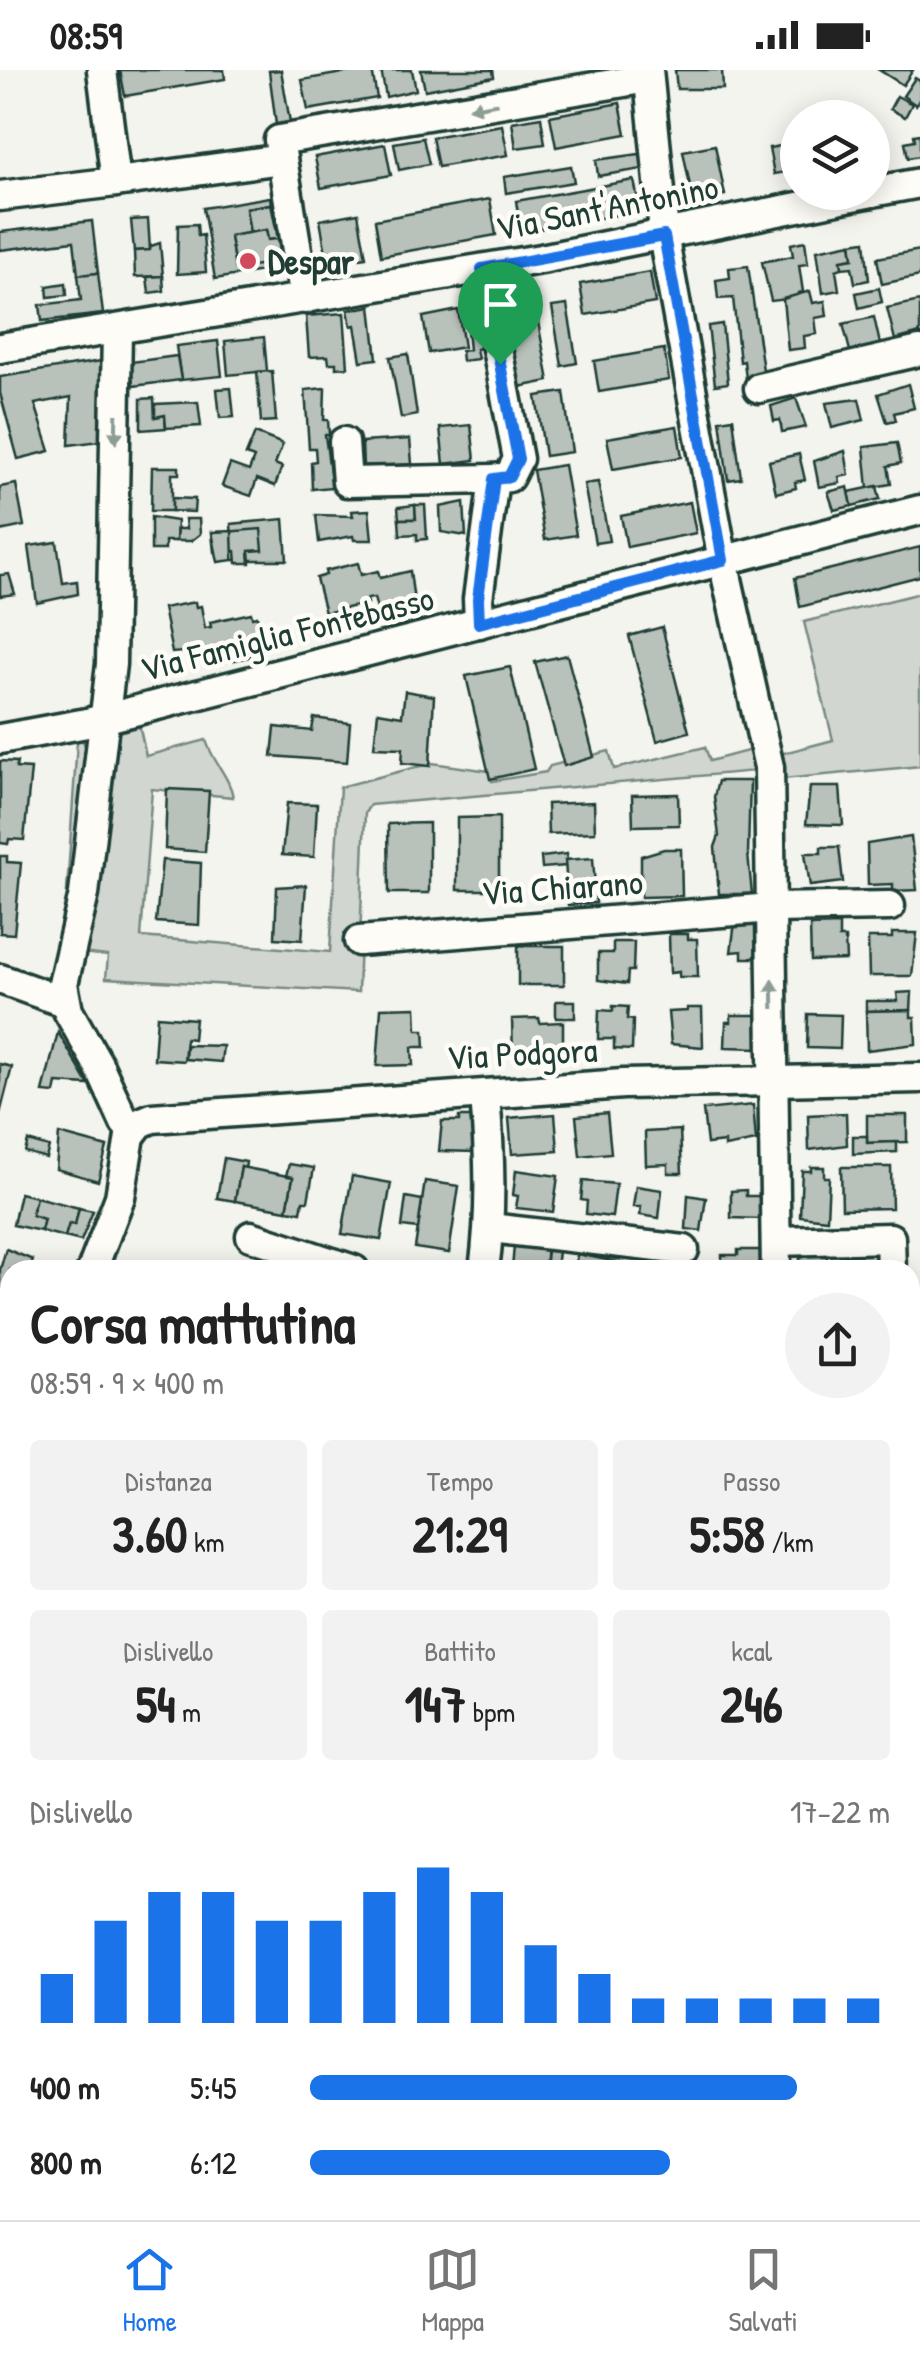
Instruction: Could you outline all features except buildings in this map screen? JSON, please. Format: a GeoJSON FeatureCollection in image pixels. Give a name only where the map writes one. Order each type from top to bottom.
{"type":"FeatureCollection","features":[{"type":"Feature","properties":{"kind":"street"},"geometry":{"type":"LineString","coordinates":[[102,70],[116,182]]}},
{"type":"Feature","properties":{"kind":"street"},"geometry":{"type":"LineString","coordinates":[[305,299],[280,140],[648,74],[664,236],[723,560],[769,767],[776,1260]]}},
{"type":"Feature","properties":{"kind":"street"},"geometry":{"type":"LineString","coordinates":[[0,196],[282,159]]}},
{"type":"Feature","properties":{"kind":"street","name":"Via Sant'Antonino"},"geometry":{"type":"LineString","coordinates":[[890,188],[920,182]]}},
{"type":"Feature","properties":{"kind":"street","name":"Via Sant'Antonino"},"geometry":{"type":"LineString","coordinates":[[0,348],[482,269],[787,210]]}},
{"type":"Feature","properties":{"kind":"street"},"geometry":{"type":"LineString","coordinates":[[344,442],[346,482],[509,477],[518,459],[482,269]]}},
{"type":"Feature","properties":{"kind":"street"},"geometry":{"type":"LineString","coordinates":[[96,1260],[120,1197],[133,1130],[125,1123],[64,1002],[63,984],[84,894],[102,718],[112,664],[117,331]]}},
{"type":"Feature","properties":{"kind":"street"},"geometry":{"type":"LineString","coordinates":[[759,388],[920,351]]}},
{"type":"Feature","properties":{"kind":"street"},"geometry":{"type":"LineString","coordinates":[[479,623],[478,599],[494,479]]}},
{"type":"Feature","properties":{"kind":"street","name":"Via Famiglia Fontebasso"},"geometry":{"type":"LineString","coordinates":[[0,739],[102,718],[920,510]]}},
{"type":"Feature","properties":{"kind":"street","name":"Via Chiarano"},"geometry":{"type":"LineString","coordinates":[[359,940],[772,908],[890,906]]}},
{"type":"Feature","properties":{"kind":"street"},"geometry":{"type":"LineString","coordinates":[[0,979],[64,1002]]}},
{"type":"Feature","properties":{"kind":"street","name":"Via Podgora"},"geometry":{"type":"LineString","coordinates":[[133,1130],[144,1121],[164,1116],[450,1094],[485,1096],[624,1084],[920,1078]]}},
{"type":"Feature","properties":{"kind":"street"},"geometry":{"type":"LineString","coordinates":[[485,1096],[491,1161],[485,1260]]}},
{"type":"Feature","properties":{"kind":"street"},"geometry":{"type":"LineString","coordinates":[[490,1228],[684,1250]]}},
{"type":"Feature","properties":{"kind":"street"},"geometry":{"type":"LineString","coordinates":[[251,1236],[324,1260]]}},
{"type":"Feature","properties":{"kind":"street"},"geometry":{"type":"LineString","coordinates":[[776,1240],[890,1238],[891,1260]]}},
{"type":"Feature","properties":{"kind":"shaded area"},"geometry":{"type":"Polygon","coordinates":[[[920,593],[920,766],[783,779],[780,754],[833,740],[804,622],[920,593]]]}},
{"type":"Feature","properties":{"kind":"shaded area"},"geometry":{"type":"Polygon","coordinates":[[[202,706],[139,724],[146,756],[206,740],[233,797],[152,789],[141,937],[330,952],[340,787],[432,763],[489,771],[492,781],[546,772],[550,766],[609,751],[614,769],[705,747],[710,761],[751,750],[756,771],[370,805],[365,813],[358,992],[106,978],[108,956],[81,953],[114,730],[202,706]]]}},
{"type":"Feature","properties":{"kind":"shaded area"},"geometry":{"type":"Polygon","coordinates":[[[80,736],[88,751],[75,888],[64,935],[77,741],[64,739],[80,736]]]}},
{"type":"Feature","properties":{"kind":"place","name":"Despar"},"geometry":{"type":"Point","coordinates":[248,261]}},
{"type":"Feature","properties":{"kind":"route"},"geometry":{"type":"LineString","coordinates":[[664,236],[723,560],[479,623],[478,599],[494,479],[509,477],[518,466],[500,364],[482,269],[664,236]]}}]}
